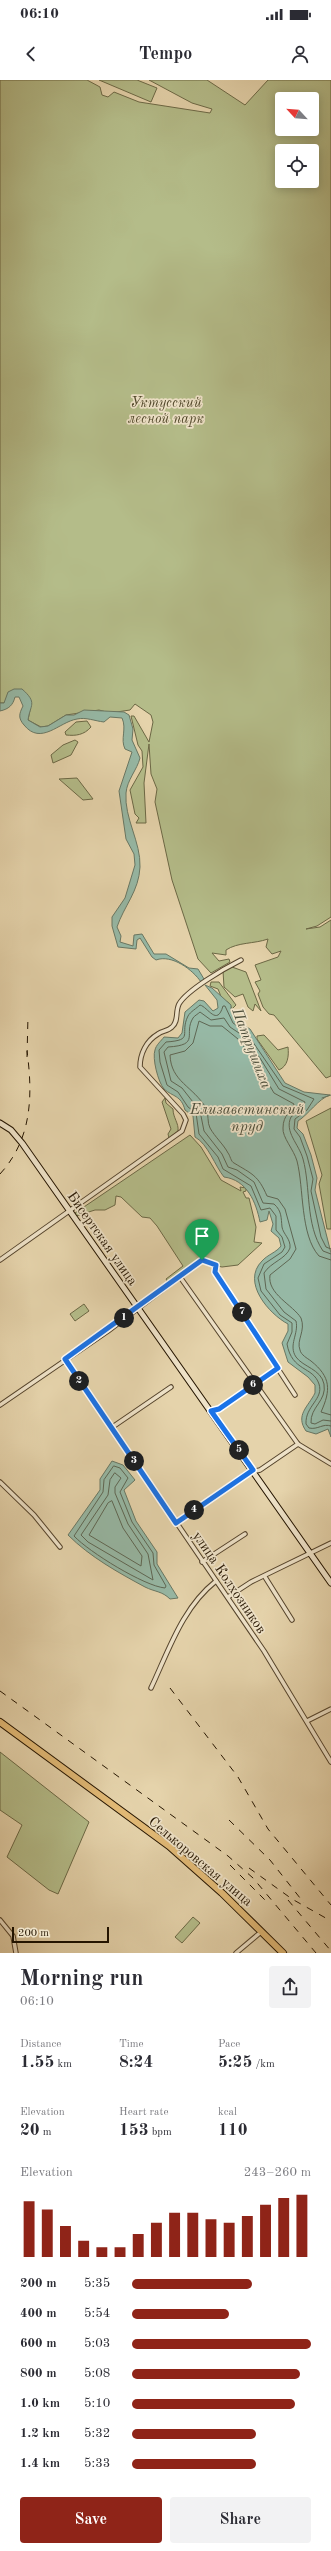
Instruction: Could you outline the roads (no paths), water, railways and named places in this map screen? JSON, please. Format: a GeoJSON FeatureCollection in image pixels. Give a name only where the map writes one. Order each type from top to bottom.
{"type":"FeatureCollection","features":[{"type":"Feature","properties":{"kind":"main road","name":"Бисертская улица"},"geometry":{"type":"LineString","coordinates":[[0,1123],[11,1130],[22,1143],[312,1553],[331,1583]]}},
{"type":"Feature","properties":{"kind":"main road","name":"Селькоровская улица"},"geometry":{"type":"LineString","coordinates":[[0,1722],[21,1739],[169,1846],[262,1931],[283,1953]]}},
{"type":"Feature","properties":{"kind":"street"},"geometry":{"type":"LineString","coordinates":[[0,1260],[166,1145],[182,1131],[186,1120],[183,1114],[140,1067],[142,1053],[154,1037],[172,1027],[176,1021],[178,1006],[183,998],[222,969],[241,960]]}},
{"type":"Feature","properties":{"kind":"street"},"geometry":{"type":"LineString","coordinates":[[0,1405],[138,1308],[202,1260],[216,1265],[215,1272],[295,1395]]}},
{"type":"Feature","properties":{"kind":"street"},"geometry":{"type":"LineString","coordinates":[[180,1277],[298,1444],[331,1464]]}},
{"type":"Feature","properties":{"kind":"street","name":"улица Колхозников"},"geometry":{"type":"LineString","coordinates":[[65,1359],[202,1562],[228,1597],[307,1721],[331,1762]]}},
{"type":"Feature","properties":{"kind":"street"},"geometry":{"type":"LineString","coordinates":[[211,1411],[219,1409],[278,1368]]}},
{"type":"Feature","properties":{"kind":"street"},"geometry":{"type":"LineString","coordinates":[[111,1428],[171,1387]]}},
{"type":"Feature","properties":{"kind":"street"},"geometry":{"type":"LineString","coordinates":[[176,1523],[253,1470],[260,1470],[298,1444]]}},
{"type":"Feature","properties":{"kind":"street"},"geometry":{"type":"LineString","coordinates":[[0,1482],[34,1515],[60,1547]]}},
{"type":"Feature","properties":{"kind":"street"},"geometry":{"type":"LineString","coordinates":[[202,1562],[245,1534]]}},
{"type":"Feature","properties":{"kind":"street"},"geometry":{"type":"LineString","coordinates":[[228,1597],[251,1582],[265,1577],[331,1543]]}},
{"type":"Feature","properties":{"kind":"street"},"geometry":{"type":"LineString","coordinates":[[265,1577],[292,1620]]}},
{"type":"Feature","properties":{"kind":"street"},"geometry":{"type":"LineString","coordinates":[[151,1688],[190,1608],[202,1592],[216,1581]]}},
{"type":"Feature","properties":{"kind":"street"},"geometry":{"type":"LineString","coordinates":[[307,1721],[331,1709]]}},
{"type":"Feature","properties":{"kind":"street"},"geometry":{"type":"LineString","coordinates":[[0,1920],[13,1936],[16,1953]]}},
{"type":"Feature","properties":{"kind":"street"},"geometry":{"type":"LineString","coordinates":[[236,1953],[262,1931]]}},
{"type":"Feature","properties":{"kind":"water"},"geometry":{"type":"Polygon","coordinates":[[[14,689],[22,689],[30,698],[32,704],[28,720],[40,727],[48,726],[66,715],[74,715],[84,710],[124,712],[129,715],[133,729],[132,740],[140,758],[127,788],[126,802],[127,812],[138,848],[140,867],[137,884],[117,927],[121,936],[120,942],[133,946],[134,935],[142,934],[154,954],[166,954],[189,968],[198,969],[204,979],[201,982],[182,964],[169,959],[156,960],[152,957],[140,938],[137,940],[136,949],[118,947],[112,926],[112,917],[125,898],[135,865],[134,854],[126,839],[119,791],[132,752],[125,749],[123,741],[124,726],[122,718],[110,717],[104,722],[77,719],[50,731],[37,733],[30,731],[20,718],[23,706],[19,697],[15,697],[10,706],[0,711],[0,703],[4,703],[8,692],[14,689]]]}},
{"type":"Feature","properties":{"kind":"water","name":"Елизаветинский пруд"},"geometry":{"type":"Polygon","coordinates":[[[205,985],[212,988],[231,1005],[231,1011],[236,1021],[250,1029],[285,1083],[304,1092],[330,1095],[321,1100],[298,1121],[297,1128],[303,1134],[311,1155],[317,1178],[315,1190],[331,1253],[331,1437],[328,1429],[316,1434],[306,1431],[303,1425],[302,1416],[315,1393],[315,1385],[308,1377],[288,1362],[282,1343],[288,1331],[288,1324],[273,1313],[260,1297],[256,1288],[256,1269],[264,1259],[281,1246],[279,1238],[271,1231],[273,1224],[269,1211],[267,1220],[260,1222],[256,1207],[249,1193],[239,1182],[224,1177],[208,1150],[200,1140],[195,1137],[193,1116],[185,1110],[179,1099],[164,1089],[158,1076],[154,1058],[157,1045],[164,1037],[178,1038],[182,1033],[185,1012],[199,1000],[204,1001],[213,1011],[218,1008],[217,1000],[205,985]]]}},
{"type":"Feature","properties":{"kind":"water"},"geometry":{"type":"Polygon","coordinates":[[[112,1461],[123,1465],[135,1480],[124,1490],[136,1521],[157,1552],[157,1564],[178,1598],[170,1599],[164,1594],[145,1587],[125,1576],[95,1557],[68,1535],[100,1490],[100,1479],[112,1461]]]}},
{"type":"Feature","properties":{"kind":"waterway"},"geometry":{"type":"LineString","coordinates":[[322,1098],[331,1095]]}},
{"type":"Feature","properties":{"kind":"railway"},"geometry":{"type":"LineString","coordinates":[[27,1057],[28,1016]]}},
{"type":"Feature","properties":{"kind":"railway"},"geometry":{"type":"LineString","coordinates":[[0,1174],[11,1161],[19,1146],[28,1116],[30,1084],[27,1051]]}},
{"type":"Feature","properties":{"kind":"railway"},"geometry":{"type":"LineString","coordinates":[[170,1688],[238,1777],[268,1829],[331,1905]]}},
{"type":"Feature","properties":{"kind":"railway"},"geometry":{"type":"LineString","coordinates":[[0,1691],[228,1856],[253,1878],[316,1953]]}},
{"type":"Feature","properties":{"kind":"railway"},"geometry":{"type":"LineString","coordinates":[[229,1820],[270,1860],[304,1903]]}},
{"type":"Feature","properties":{"kind":"railway"},"geometry":{"type":"LineString","coordinates":[[230,1865],[265,1900]]}},
{"type":"Feature","properties":{"kind":"railway"},"geometry":{"type":"LineString","coordinates":[[249,1868],[292,1899],[331,1921]]}},
{"type":"Feature","properties":{"kind":"railway"},"geometry":{"type":"LineString","coordinates":[[288,1900],[331,1951]]}},
{"type":"Feature","properties":{"kind":"park label","name":"Уктусский лесной парк"},"geometry":{"type":"Point","coordinates":[166,410]}},
{"type":"Feature","properties":{"kind":"water label","name":"Патрушиха"},"geometry":{"type":"Point","coordinates":[252,1048]}}]}
